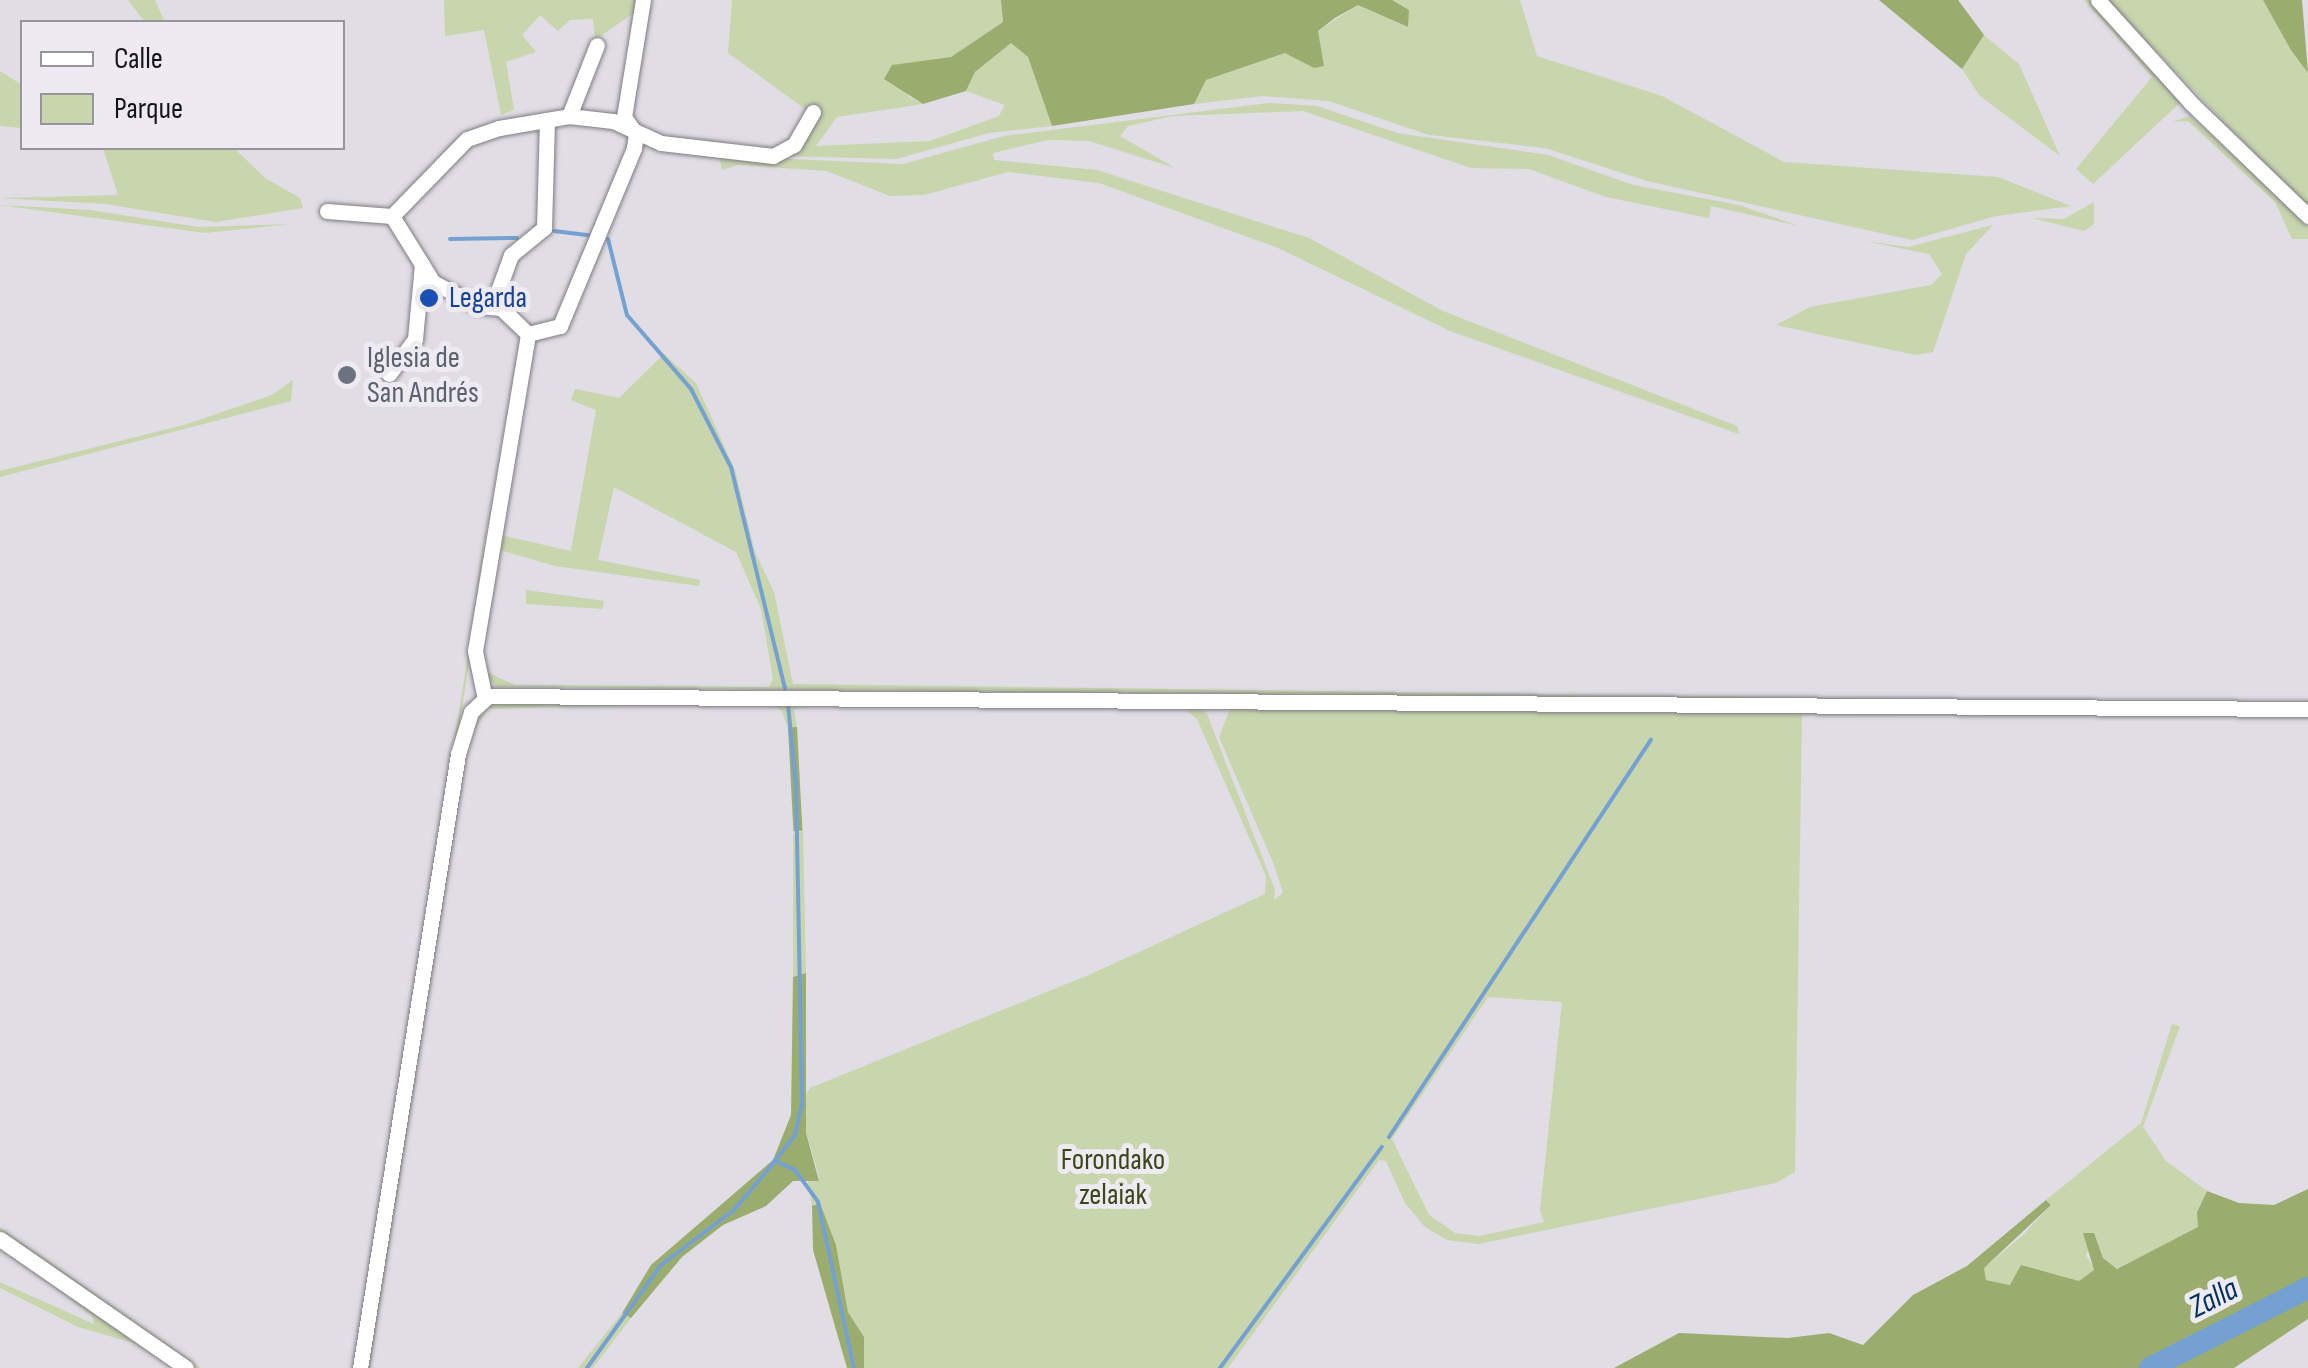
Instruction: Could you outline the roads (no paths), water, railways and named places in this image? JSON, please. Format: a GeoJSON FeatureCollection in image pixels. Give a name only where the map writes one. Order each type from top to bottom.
{"type":"FeatureCollection","features":[{"type":"Feature","properties":{"kind":"street"},"geometry":{"type":"LineString","coordinates":[[636,134],[624,117],[643,0]]}},
{"type":"Feature","properties":{"kind":"street"},"geometry":{"type":"LineString","coordinates":[[2098,0],[2191,103],[2308,216]]}},
{"type":"Feature","properties":{"kind":"street"},"geometry":{"type":"LineString","coordinates":[[570,116],[597,45]]}},
{"type":"Feature","properties":{"kind":"street"},"geometry":{"type":"LineString","coordinates":[[327,211],[392,216],[468,139],[547,120],[570,116],[613,121],[661,143],[773,156],[794,145],[813,112]]}},
{"type":"Feature","properties":{"kind":"street"},"geometry":{"type":"LineString","coordinates":[[501,308],[500,288],[511,255],[544,228],[547,120]]}},
{"type":"Feature","properties":{"kind":"street"},"geometry":{"type":"LineString","coordinates":[[528,334],[560,326],[572,306],[636,134]]}},
{"type":"Feature","properties":{"kind":"street"},"geometry":{"type":"LineString","coordinates":[[392,216],[433,282],[478,306],[501,308],[528,334]]}},
{"type":"Feature","properties":{"kind":"street"},"geometry":{"type":"LineString","coordinates":[[389,374],[415,339],[422,264]]}},
{"type":"Feature","properties":{"kind":"street"},"geometry":{"type":"LineString","coordinates":[[485,698],[474,651],[528,334]]}},
{"type":"Feature","properties":{"kind":"street"},"geometry":{"type":"LineString","coordinates":[[360,1368],[458,754],[464,726],[485,698],[498,693],[2308,709]]}},
{"type":"Feature","properties":{"kind":"street"},"geometry":{"type":"LineString","coordinates":[[0,1238],[186,1368]]}},
{"type":"Feature","properties":{"kind":"waterway"},"geometry":{"type":"LineString","coordinates":[[554,231],[589,235]]}},
{"type":"Feature","properties":{"kind":"waterway"},"geometry":{"type":"LineString","coordinates":[[450,239],[517,238]]}},
{"type":"Feature","properties":{"kind":"waterway"},"geometry":{"type":"LineString","coordinates":[[608,239],[627,315],[691,389],[731,467],[785,688]]}},
{"type":"Feature","properties":{"kind":"waterway"},"geometry":{"type":"LineString","coordinates":[[788,704],[796,786],[802,1104],[795,1135],[775,1161],[795,1170],[818,1202],[854,1368]]}},
{"type":"Feature","properties":{"kind":"waterway"},"geometry":{"type":"LineString","coordinates":[[1389,1137],[1651,740]]}},
{"type":"Feature","properties":{"kind":"waterway"},"geometry":{"type":"LineString","coordinates":[[1220,1368],[1382,1147]]}},
{"type":"Feature","properties":{"kind":"waterway"},"geometry":{"type":"LineString","coordinates":[[587,1368],[661,1265],[734,1210],[775,1161]]}},
{"type":"Feature","properties":{"kind":"waterway","name":"Zalla"},"geometry":{"type":"LineString","coordinates":[[2150,1368],[2308,1288]]}},
{"type":"Feature","properties":{"kind":"place","name":"Legarda"},"geometry":{"type":"Point","coordinates":[429,298]}},
{"type":"Feature","properties":{"kind":"place","name":"Iglesia de San Andrés"},"geometry":{"type":"Point","coordinates":[347,375]}},
{"type":"Feature","properties":{"kind":"park label","name":"Forondako zelaiak"},"geometry":{"type":"Point","coordinates":[1113,1177]}}]}
